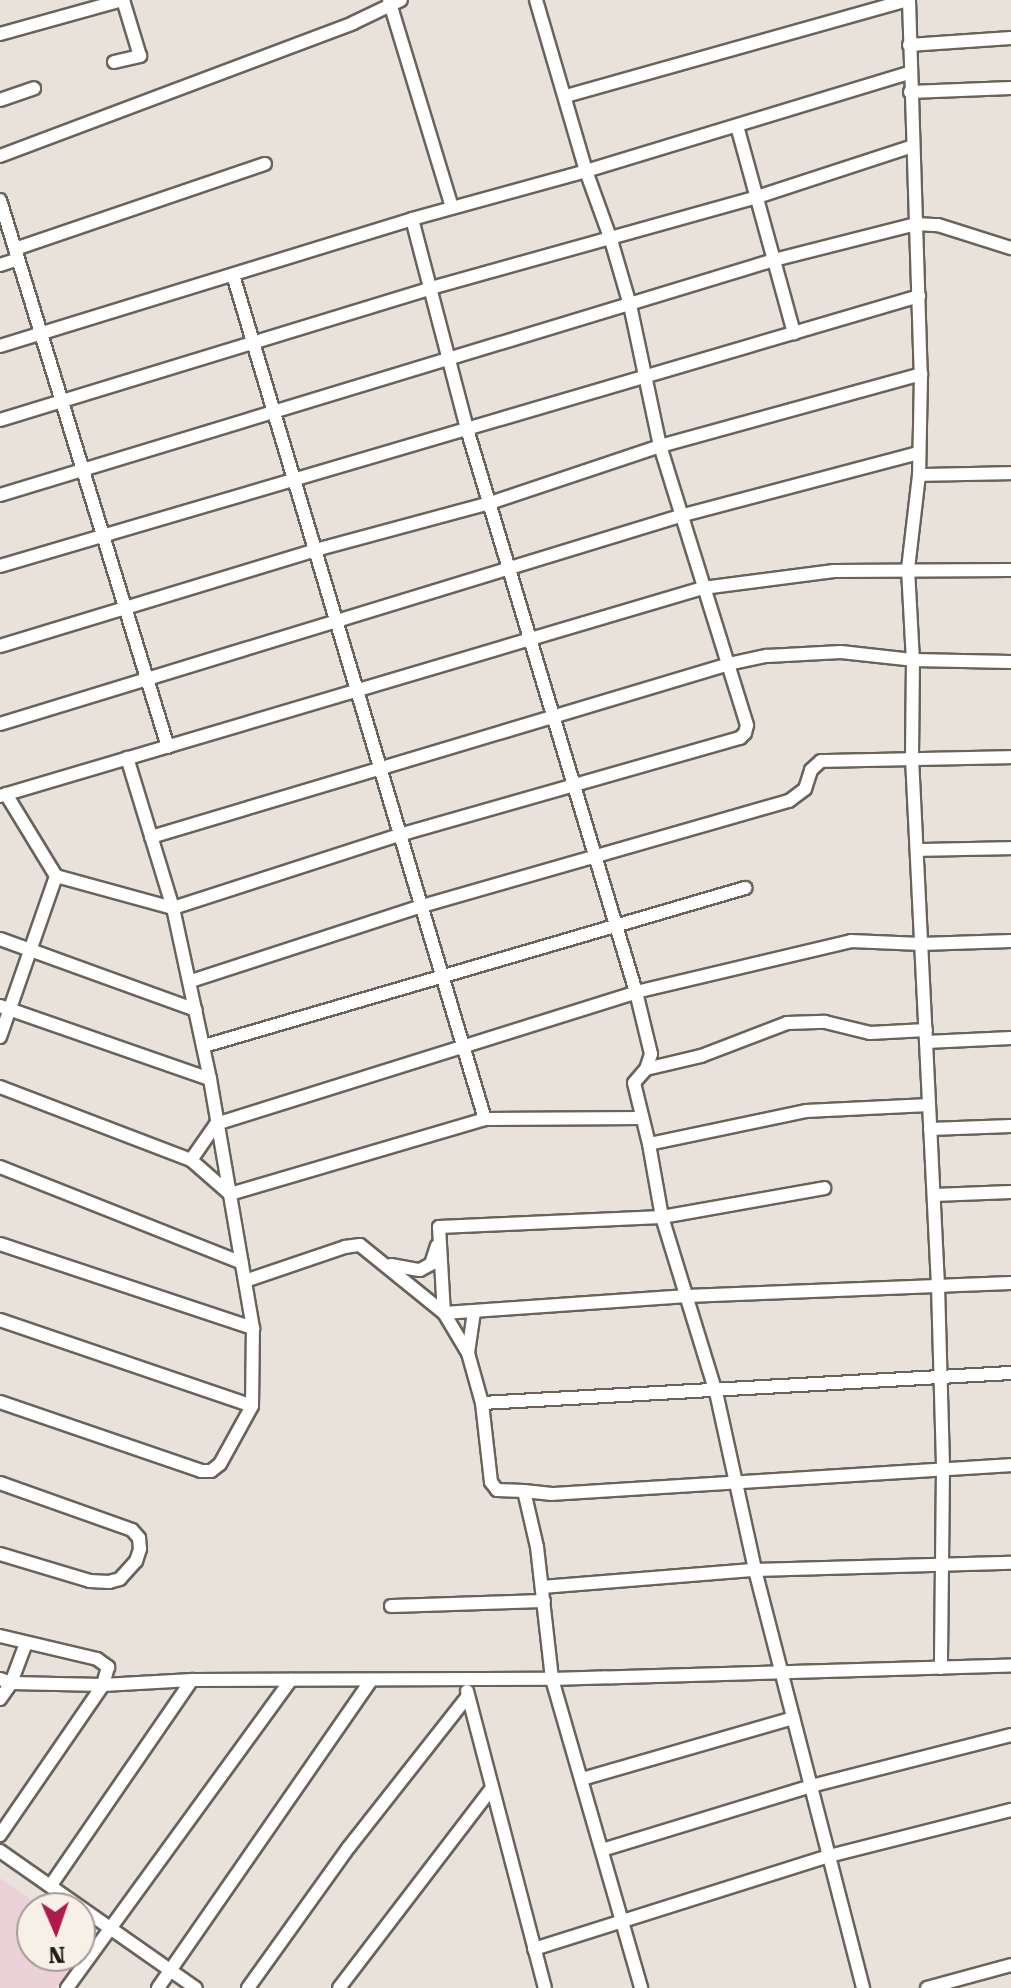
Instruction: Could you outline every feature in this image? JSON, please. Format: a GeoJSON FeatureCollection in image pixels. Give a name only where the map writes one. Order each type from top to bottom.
{"type":"FeatureCollection","features":[{"type":"Feature","properties":{"kind":"street"},"geometry":{"type":"LineString","coordinates":[[0,34],[123,0],[140,56],[114,62]]}},
{"type":"Feature","properties":{"kind":"street"},"geometry":{"type":"LineString","coordinates":[[536,0],[586,171],[630,305],[660,446],[680,516],[703,588],[728,665],[747,725],[740,738],[574,788],[399,835],[173,908],[56,876],[3,795],[356,688],[703,588],[834,571],[1011,570]]}},
{"type":"Feature","properties":{"kind":"street"},"geometry":{"type":"LineString","coordinates":[[566,96],[908,0],[921,374],[919,475],[908,569],[913,660],[912,758],[938,1286],[943,1468],[939,1565],[941,1668]]}},
{"type":"Feature","properties":{"kind":"street"},"geometry":{"type":"LineString","coordinates":[[0,156],[353,23],[394,1],[452,208]]}},
{"type":"Feature","properties":{"kind":"street"},"geometry":{"type":"LineString","coordinates":[[909,45],[1011,38]]}},
{"type":"Feature","properties":{"kind":"street"},"geometry":{"type":"LineString","coordinates":[[0,346],[412,219],[586,171],[909,73]]}},
{"type":"Feature","properties":{"kind":"street"},"geometry":{"type":"LineString","coordinates":[[0,100],[34,88]]}},
{"type":"Feature","properties":{"kind":"street"},"geometry":{"type":"LineString","coordinates":[[910,92],[1011,88]]}},
{"type":"Feature","properties":{"kind":"street"},"geometry":{"type":"LineString","coordinates":[[737,126],[754,198],[794,333]]}},
{"type":"Feature","properties":{"kind":"street"},"geometry":{"type":"LineString","coordinates":[[0,420],[431,288],[754,198],[913,146]]}},
{"type":"Feature","properties":{"kind":"street"},"geometry":{"type":"LineString","coordinates":[[0,265],[16,254],[265,164]]}},
{"type":"Feature","properties":{"kind":"street"},"geometry":{"type":"LineString","coordinates":[[0,200],[168,747]]}},
{"type":"Feature","properties":{"kind":"street"},"geometry":{"type":"LineString","coordinates":[[412,219],[467,429],[636,992],[651,1054],[646,1069],[634,1083],[662,1217],[716,1392],[755,1570],[863,1988]]}},
{"type":"Feature","properties":{"kind":"street"},"geometry":{"type":"LineString","coordinates":[[0,495],[774,260],[916,224],[938,225],[1011,248]]}},
{"type":"Feature","properties":{"kind":"street"},"geometry":{"type":"LineString","coordinates":[[233,275],[312,551],[485,1119]]}},
{"type":"Feature","properties":{"kind":"street"},"geometry":{"type":"LineString","coordinates":[[0,566],[919,296]]}},
{"type":"Feature","properties":{"kind":"street"},"geometry":{"type":"LineString","coordinates":[[0,646],[312,551],[490,503],[660,446],[921,374]]}},
{"type":"Feature","properties":{"kind":"street"},"geometry":{"type":"LineString","coordinates":[[0,724],[680,516],[919,453]]}},
{"type":"Feature","properties":{"kind":"street"},"geometry":{"type":"LineString","coordinates":[[919,475],[1011,473]]}},
{"type":"Feature","properties":{"kind":"street"},"geometry":{"type":"LineString","coordinates":[[151,837],[767,656],[841,652],[913,660],[1011,662]]}},
{"type":"Feature","properties":{"kind":"street"},"geometry":{"type":"LineString","coordinates":[[191,981],[422,906],[595,854],[789,801],[805,789],[811,770],[821,761],[1011,757]]}},
{"type":"Feature","properties":{"kind":"street"},"geometry":{"type":"LineString","coordinates":[[0,1402],[201,1471],[211,1471],[220,1464],[252,1406],[253,1328],[204,1046],[173,908],[127,758]]}},
{"type":"Feature","properties":{"kind":"street"},"geometry":{"type":"LineString","coordinates":[[917,850],[1011,848]]}},
{"type":"Feature","properties":{"kind":"street"},"geometry":{"type":"LineString","coordinates":[[0,1037],[5,1008],[56,876]]}},
{"type":"Feature","properties":{"kind":"street"},"geometry":{"type":"LineString","coordinates":[[204,1046],[617,928],[745,888]]}},
{"type":"Feature","properties":{"kind":"street"},"geometry":{"type":"LineString","coordinates":[[0,939],[196,1010]]}},
{"type":"Feature","properties":{"kind":"street"},"geometry":{"type":"LineString","coordinates":[[191,1160],[216,1124],[636,992],[851,941],[921,944],[1011,941]]}},
{"type":"Feature","properties":{"kind":"street"},"geometry":{"type":"LineString","coordinates":[[5,1008],[210,1079]]}},
{"type":"Feature","properties":{"kind":"street"},"geometry":{"type":"LineString","coordinates":[[646,1069],[701,1056],[787,1023],[825,1022],[870,1033],[1011,1038]]}},
{"type":"Feature","properties":{"kind":"street"},"geometry":{"type":"LineString","coordinates":[[0,1087],[191,1160],[230,1194]]}},
{"type":"Feature","properties":{"kind":"street"},"geometry":{"type":"LineString","coordinates":[[649,1144],[806,1111],[929,1105]]}},
{"type":"Feature","properties":{"kind":"street"},"geometry":{"type":"LineString","coordinates":[[230,1194],[485,1119],[642,1118]]}},
{"type":"Feature","properties":{"kind":"street"},"geometry":{"type":"LineString","coordinates":[[930,1129],[1011,1126]]}},
{"type":"Feature","properties":{"kind":"street"},"geometry":{"type":"LineString","coordinates":[[0,1167],[242,1263]]}},
{"type":"Feature","properties":{"kind":"street"},"geometry":{"type":"LineString","coordinates":[[439,1227],[662,1217],[824,1188]]}},
{"type":"Feature","properties":{"kind":"street"},"geometry":{"type":"LineString","coordinates":[[934,1195],[1011,1192]]}},
{"type":"Feature","properties":{"kind":"street"},"geometry":{"type":"LineString","coordinates":[[245,1281],[345,1247],[360,1245],[392,1266],[420,1270],[431,1264],[436,1253],[439,1227]]}},
{"type":"Feature","properties":{"kind":"street"},"geometry":{"type":"LineString","coordinates":[[439,1227],[444,1313]]}},
{"type":"Feature","properties":{"kind":"street"},"geometry":{"type":"LineString","coordinates":[[0,1244],[253,1328]]}},
{"type":"Feature","properties":{"kind":"street"},"geometry":{"type":"LineString","coordinates":[[368,1249],[444,1313],[468,1353],[482,1403],[491,1482],[497,1490],[552,1494],[1011,1465]]}},
{"type":"Feature","properties":{"kind":"street"},"geometry":{"type":"LineString","coordinates":[[444,1313],[687,1296],[1011,1283]]}},
{"type":"Feature","properties":{"kind":"street"},"geometry":{"type":"LineString","coordinates":[[468,1353],[474,1312]]}},
{"type":"Feature","properties":{"kind":"street"},"geometry":{"type":"LineString","coordinates":[[0,1320],[252,1406]]}},
{"type":"Feature","properties":{"kind":"street"},"geometry":{"type":"LineString","coordinates":[[482,1403],[1011,1373]]}},
{"type":"Feature","properties":{"kind":"street"},"geometry":{"type":"LineString","coordinates":[[0,1483],[132,1530],[139,1538],[140,1549],[136,1561],[120,1579],[109,1582],[90,1581],[0,1554]]}},
{"type":"Feature","properties":{"kind":"street"},"geometry":{"type":"LineString","coordinates":[[524,1491],[542,1587],[552,1679],[641,1988]]}},
{"type":"Feature","properties":{"kind":"street"},"geometry":{"type":"LineString","coordinates":[[542,1587],[755,1570],[1011,1563]]}},
{"type":"Feature","properties":{"kind":"street"},"geometry":{"type":"LineString","coordinates":[[391,1606],[544,1601]]}},
{"type":"Feature","properties":{"kind":"street"},"geometry":{"type":"LineString","coordinates":[[0,1636],[104,1662],[108,1667],[103,1685],[0,1835]]}},
{"type":"Feature","properties":{"kind":"street"},"geometry":{"type":"LineString","coordinates":[[0,1699],[26,1643]]}},
{"type":"Feature","properties":{"kind":"street"},"geometry":{"type":"LineString","coordinates":[[6,1681],[103,1685],[192,1680],[552,1679],[1011,1665]]}},
{"type":"Feature","properties":{"kind":"street"},"geometry":{"type":"LineString","coordinates":[[51,1885],[192,1680]]}},
{"type":"Feature","properties":{"kind":"street"},"geometry":{"type":"LineString","coordinates":[[67,1988],[291,1680]]}},
{"type":"Feature","properties":{"kind":"street"},"geometry":{"type":"LineString","coordinates":[[158,1988],[371,1680]]}},
{"type":"Feature","properties":{"kind":"street"},"geometry":{"type":"LineString","coordinates":[[465,1680],[545,1988]]}},
{"type":"Feature","properties":{"kind":"street"},"geometry":{"type":"LineString","coordinates":[[248,1988],[349,1847],[468,1696]]}},
{"type":"Feature","properties":{"kind":"street"},"geometry":{"type":"LineString","coordinates":[[582,1779],[793,1718]]}},
{"type":"Feature","properties":{"kind":"street"},"geometry":{"type":"LineString","coordinates":[[602,1850],[811,1786],[1011,1735]]}},
{"type":"Feature","properties":{"kind":"street"},"geometry":{"type":"LineString","coordinates":[[339,1988],[492,1788]]}},
{"type":"Feature","properties":{"kind":"street"},"geometry":{"type":"LineString","coordinates":[[534,1949],[829,1856],[1011,1810]]}},
{"type":"Feature","properties":{"kind":"street"},"geometry":{"type":"LineString","coordinates":[[0,1851],[196,1988]]}},
{"type":"Feature","properties":{"kind":"street"},"geometry":{"type":"LineString","coordinates":[[927,1988],[1011,1965]]}},
{"type":"Feature","properties":{"kind":"shaded area"},"geometry":{"type":"Polygon","coordinates":[[[0,1878],[20,1892],[16,1892],[16,1972],[68,1972],[56,1988],[0,1988],[0,1878]]]}}]}
